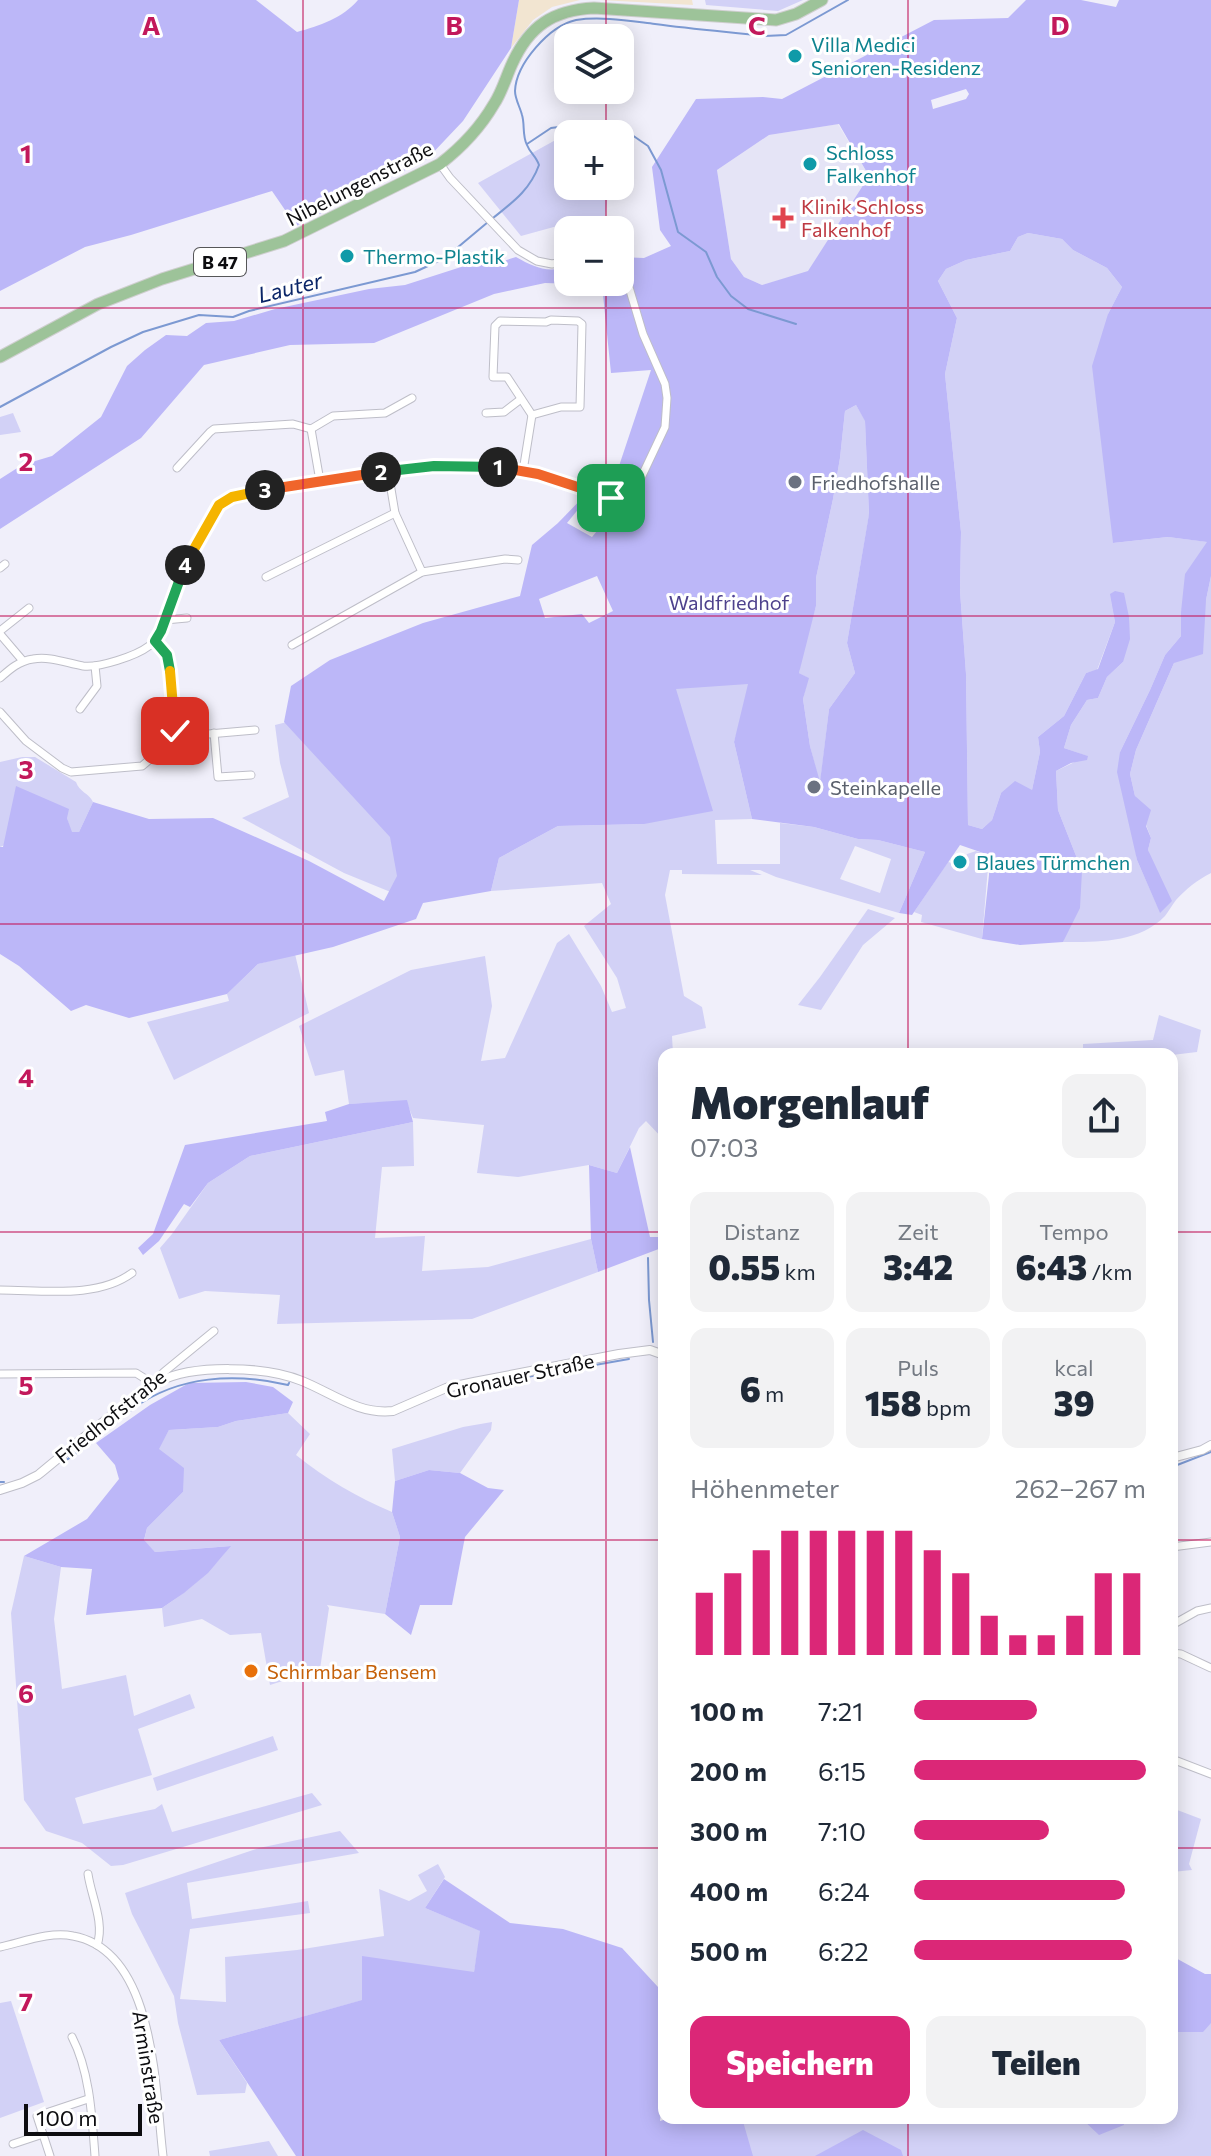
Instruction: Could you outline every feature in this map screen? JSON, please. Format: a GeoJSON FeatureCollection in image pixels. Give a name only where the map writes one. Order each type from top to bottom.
{"type":"FeatureCollection","features":[{"type":"Feature","properties":{"kind":"main road","name":"Nibelungenstraße"},"geometry":{"type":"LineString","coordinates":[[0,357],[108,299],[275,244],[440,164],[478,129],[497,100],[524,42],[552,17],[567,11],[594,8],[776,20],[822,0]]}},
{"type":"Feature","properties":{"kind":"street"},"geometry":{"type":"LineString","coordinates":[[440,164],[518,250],[537,261],[554,264]]}},
{"type":"Feature","properties":{"kind":"street"},"geometry":{"type":"LineString","coordinates":[[0,678],[23,661],[42,658],[95,666],[138,652],[155,641],[186,562],[219,505],[244,493],[388,471],[458,465],[523,471],[561,480],[611,498],[628,494],[636,488],[665,427],[667,411],[665,384],[643,334],[632,296]]}},
{"type":"Feature","properties":{"kind":"street"},"geometry":{"type":"LineString","coordinates":[[523,471],[532,415],[507,377],[493,377],[495,323],[581,322],[580,407],[561,407],[532,415]]}},
{"type":"Feature","properties":{"kind":"street"},"geometry":{"type":"LineString","coordinates":[[177,468],[214,429],[293,424],[311,429],[333,416],[388,412],[412,398]]}},
{"type":"Feature","properties":{"kind":"street"},"geometry":{"type":"LineString","coordinates":[[486,413],[504,412],[521,399]]}},
{"type":"Feature","properties":{"kind":"street"},"geometry":{"type":"LineString","coordinates":[[311,429],[320,481]]}},
{"type":"Feature","properties":{"kind":"street"},"geometry":{"type":"LineString","coordinates":[[388,471],[395,513],[422,572]]}},
{"type":"Feature","properties":{"kind":"street"},"geometry":{"type":"LineString","coordinates":[[266,577],[395,513]]}},
{"type":"Feature","properties":{"kind":"street"},"geometry":{"type":"LineString","coordinates":[[292,645],[422,572],[505,559],[518,560]]}},
{"type":"Feature","properties":{"kind":"street"},"geometry":{"type":"LineString","coordinates":[[23,661],[0,632],[29,608]]}},
{"type":"Feature","properties":{"kind":"street"},"geometry":{"type":"LineString","coordinates":[[165,620],[187,618]]}},
{"type":"Feature","properties":{"kind":"street"},"geometry":{"type":"LineString","coordinates":[[155,641],[165,651],[169,661],[174,737]]}},
{"type":"Feature","properties":{"kind":"street"},"geometry":{"type":"LineString","coordinates":[[80,709],[97,686],[95,666]]}},
{"type":"Feature","properties":{"kind":"street"},"geometry":{"type":"LineString","coordinates":[[0,712],[26,741],[71,772],[142,766],[174,737],[255,730]]}},
{"type":"Feature","properties":{"kind":"street"},"geometry":{"type":"LineString","coordinates":[[214,733],[218,777],[251,775]]}},
{"type":"Feature","properties":{"kind":"street"},"geometry":{"type":"LineString","coordinates":[[0,1290],[77,1290],[118,1283],[132,1273]]}},
{"type":"Feature","properties":{"kind":"street","name":"Friedhofstraße"},"geometry":{"type":"LineString","coordinates":[[0,1490],[38,1475],[214,1331]]}},
{"type":"Feature","properties":{"kind":"street","name":"Gronauer Straße"},"geometry":{"type":"LineString","coordinates":[[150,1386],[175,1375],[200,1371],[226,1368],[265,1372],[299,1380],[362,1409],[383,1412],[393,1411],[446,1388],[619,1354],[650,1350],[658,1353]]}},
{"type":"Feature","properties":{"kind":"street"},"geometry":{"type":"LineString","coordinates":[[0,1374],[136,1373],[150,1386]]}},
{"type":"Feature","properties":{"kind":"street"},"geometry":{"type":"LineString","coordinates":[[1178,1456],[1211,1445]]}},
{"type":"Feature","properties":{"kind":"street"},"geometry":{"type":"LineString","coordinates":[[1178,1546],[1211,1542]]}},
{"type":"Feature","properties":{"kind":"street"},"geometry":{"type":"LineString","coordinates":[[1178,1622],[1197,1611],[1211,1608]]}},
{"type":"Feature","properties":{"kind":"street"},"geometry":{"type":"LineString","coordinates":[[1178,1654],[1211,1668]]}},
{"type":"Feature","properties":{"kind":"street"},"geometry":{"type":"LineString","coordinates":[[1178,1761],[1211,1774]]}},
{"type":"Feature","properties":{"kind":"street"},"geometry":{"type":"LineString","coordinates":[[88,1874],[100,1935],[97,1945]]}},
{"type":"Feature","properties":{"kind":"street","name":"Arminstraße"},"geometry":{"type":"LineString","coordinates":[[0,1947],[63,1934],[97,1945],[121,1965],[140,2006],[152,2058],[163,2156]]}},
{"type":"Feature","properties":{"kind":"street"},"geometry":{"type":"LineString","coordinates":[[72,2037],[81,2054],[95,2156]]}},
{"type":"Feature","properties":{"kind":"street"},"geometry":{"type":"LineString","coordinates":[[50,2156],[37,2116],[88,2099]]}},
{"type":"Feature","properties":{"kind":"street"},"geometry":{"type":"LineString","coordinates":[[13,2144],[43,2134]]}},
{"type":"Feature","properties":{"kind":"shaded area"},"geometry":{"type":"Polygon","coordinates":[[[519,0],[580,0],[552,7],[533,20],[511,48],[519,0]]]}},
{"type":"Feature","properties":{"kind":"shaded area"},"geometry":{"type":"Polygon","coordinates":[[[600,0],[692,0],[693,5],[600,0]]]}},
{"type":"Feature","properties":{"kind":"shaded area"},"geometry":{"type":"Polygon","coordinates":[[[705,0],[803,0],[778,11],[706,5],[705,0]]]}},
{"type":"Feature","properties":{"kind":"shaded area","name":"Klinik Schloss Falkenhof"},"geometry":{"type":"Polygon","coordinates":[[[838,124],[869,176],[808,272],[762,285],[744,277],[731,259],[717,170],[769,135],[838,124]]]}},
{"type":"Feature","properties":{"kind":"shaded area"},"geometry":{"type":"Polygon","coordinates":[[[554,141],[554,200],[607,200],[605,216],[554,216],[554,227],[521,236],[478,183],[554,141]]]}},
{"type":"Feature","properties":{"kind":"shaded area"},"geometry":{"type":"Polygon","coordinates":[[[1028,233],[1062,239],[1073,250],[1107,268],[1122,287],[1108,314],[1113,543],[1168,537],[1208,542],[1181,612],[1181,636],[1165,655],[1120,752],[1137,860],[1160,912],[1148,850],[1151,838],[1130,774],[1136,750],[1174,663],[1206,600],[1211,576],[1211,873],[1184,892],[1155,925],[1131,936],[1104,941],[1063,942],[1082,871],[1058,810],[1056,771],[1087,756],[1064,748],[1071,725],[1087,700],[1098,698],[1107,677],[1123,662],[1110,594],[1115,622],[1097,670],[1086,673],[1064,716],[1038,737],[1040,752],[1032,790],[1001,793],[992,820],[982,829],[968,825],[966,674],[960,591],[961,532],[945,374],[957,318],[938,281],[946,269],[966,260],[1010,251],[1018,237],[1028,233]]]}},
{"type":"Feature","properties":{"kind":"shaded area"},"geometry":{"type":"Polygon","coordinates":[[[856,405],[865,420],[869,515],[847,643],[855,673],[829,709],[820,785],[803,699],[808,678],[799,673],[816,606],[816,578],[833,499],[845,411],[856,405]]]}},
{"type":"Feature","properties":{"kind":"shaded area"},"geometry":{"type":"Polygon","coordinates":[[[13,413],[21,432],[0,435],[0,417],[13,413]]]}},
{"type":"Feature","properties":{"kind":"shaded area"},"geometry":{"type":"Polygon","coordinates":[[[819,469],[734,742],[752,819],[715,820],[717,864],[780,864],[780,823],[814,827],[925,852],[899,913],[760,870],[750,870],[762,875],[682,874],[682,870],[670,870],[665,895],[684,996],[702,1007],[706,1028],[672,1036],[673,1048],[658,1048],[658,1134],[646,1121],[639,1128],[617,1173],[589,1165],[518,1177],[477,1173],[484,1125],[413,1118],[406,1101],[349,1104],[344,1070],[315,1076],[299,1026],[411,970],[485,956],[492,1006],[481,1061],[505,1058],[557,943],[569,934],[601,986],[612,1012],[626,1008],[617,978],[584,926],[611,904],[602,883],[491,891],[499,858],[558,826],[644,824],[676,689],[819,469]],[[855,846],[840,879],[880,893],[891,859],[855,846]]]}},
{"type":"Feature","properties":{"kind":"shaded area"},"geometry":{"type":"Polygon","coordinates":[[[287,722],[433,810],[393,893],[344,873],[242,818],[289,797],[275,725],[287,722]]]}},
{"type":"Feature","properties":{"kind":"shaded area"},"geometry":{"type":"Polygon","coordinates":[[[35,757],[76,782],[91,799],[93,802],[79,832],[71,832],[67,818],[0,847],[0,762],[35,757]]]}},
{"type":"Feature","properties":{"kind":"shaded area"},"geometry":{"type":"Polygon","coordinates":[[[976,851],[989,855],[982,939],[921,922],[922,915],[914,912],[948,862],[962,865],[967,854],[976,851]]]}},
{"type":"Feature","properties":{"kind":"shaded area"},"geometry":{"type":"Polygon","coordinates":[[[868,909],[895,918],[863,945],[821,1010],[798,1005],[820,977],[868,909]]]}},
{"type":"Feature","properties":{"kind":"shaded area"},"geometry":{"type":"Polygon","coordinates":[[[295,954],[309,1013],[174,1080],[147,1022],[229,1001],[227,994],[258,964],[295,954]]]}},
{"type":"Feature","properties":{"kind":"shaded area"},"geometry":{"type":"Polygon","coordinates":[[[1159,1015],[1201,1030],[1197,1052],[1178,1054],[1178,1048],[1083,1048],[1083,1044],[1153,1040],[1159,1015]]]}},
{"type":"Feature","properties":{"kind":"shaded area"},"geometry":{"type":"Polygon","coordinates":[[[413,1122],[414,1166],[382,1167],[375,1238],[425,1236],[422,1271],[488,1267],[591,1239],[598,1272],[472,1319],[277,1324],[280,1295],[205,1291],[179,1299],[160,1248],[208,1183],[250,1156],[413,1122]]]}},
{"type":"Feature","properties":{"kind":"shaded area"},"geometry":{"type":"Polygon","coordinates":[[[288,1413],[310,1434],[296,1455],[342,1487],[392,1512],[400,1537],[385,1614],[327,1605],[320,1669],[270,1685],[261,1633],[230,1635],[202,1619],[164,1627],[162,1608],[199,1580],[230,1546],[155,1552],[144,1541],[147,1528],[183,1492],[158,1449],[169,1430],[218,1427],[288,1413]]]}},
{"type":"Feature","properties":{"kind":"shaded area"},"geometry":{"type":"Polygon","coordinates":[[[492,1422],[491,1430],[460,1473],[429,1470],[395,1481],[392,1449],[463,1427],[492,1422]]]}},
{"type":"Feature","properties":{"kind":"shaded area"},"geometry":{"type":"Polygon","coordinates":[[[24,1556],[61,1567],[54,1619],[62,1689],[126,1675],[134,1716],[190,1694],[195,1708],[138,1729],[152,1775],[75,1798],[83,1824],[155,1809],[162,1804],[172,1832],[312,1793],[322,1805],[123,1865],[111,1866],[82,1843],[46,1831],[24,1800],[11,1613],[24,1556]]]}},
{"type":"Feature","properties":{"kind":"shaded area"},"geometry":{"type":"Polygon","coordinates":[[[273,1736],[278,1750],[157,1791],[153,1778],[273,1736]]]}},
{"type":"Feature","properties":{"kind":"shaded area"},"geometry":{"type":"Polygon","coordinates":[[[1178,1810],[1201,1819],[1189,1864],[1192,1870],[1178,1871],[1178,1810]]]}},
{"type":"Feature","properties":{"kind":"shaded area"},"geometry":{"type":"Polygon","coordinates":[[[340,1831],[359,1853],[187,1883],[192,1919],[308,1901],[310,1913],[190,1929],[180,1999],[226,2002],[225,1957],[297,1950],[384,1936],[379,1889],[409,1901],[427,1891],[418,1875],[438,1864],[445,1877],[425,1908],[481,1931],[474,1972],[219,2040],[247,2083],[245,2093],[197,2095],[174,1996],[132,1914],[125,1893],[259,1848],[340,1831]]]}},
{"type":"Feature","properties":{"kind":"shaded area"},"geometry":{"type":"Polygon","coordinates":[[[1178,1971],[1211,1985],[1211,2156],[742,2156],[734,2124],[1178,2124],[1178,1971]]]}},
{"type":"Feature","properties":{"kind":"shaded area"},"geometry":{"type":"Polygon","coordinates":[[[11,2001],[44,2102],[0,2118],[0,2003],[11,2001]]]}},
{"type":"Feature","properties":{"kind":"shaded area"},"geometry":{"type":"Polygon","coordinates":[[[269,2141],[278,2156],[210,2156],[209,2151],[269,2141]]]}},
{"type":"Feature","properties":{"kind":"green space"},"geometry":{"type":"Polygon","coordinates":[[[0,0],[256,0],[297,32],[338,16],[358,0],[519,0],[511,48],[463,121],[427,159],[296,226],[272,191],[85,247],[0,291],[0,0]]]}},
{"type":"Feature","properties":{"kind":"green space","name":"Waldfriedhof"},"geometry":{"type":"Polygon","coordinates":[[[1026,0],[1081,0],[1116,7],[1119,0],[1211,0],[1211,576],[1206,600],[1203,654],[1174,663],[1136,750],[1130,774],[1135,796],[1151,810],[1146,826],[1151,838],[1148,850],[1172,901],[1160,913],[1137,860],[1117,772],[1120,752],[1165,655],[1181,636],[1185,574],[1207,542],[1168,537],[1113,543],[1092,366],[1108,314],[1122,287],[1107,268],[1073,250],[1062,239],[1028,233],[1018,237],[1010,251],[966,260],[946,269],[938,281],[957,318],[945,374],[961,532],[960,591],[966,674],[968,825],[982,829],[992,820],[1001,793],[1015,781],[1032,790],[1040,752],[1038,737],[1064,716],[1086,673],[1098,669],[1115,622],[1110,594],[1115,591],[1124,593],[1129,617],[1130,639],[1123,662],[1107,677],[1098,698],[1087,700],[1071,725],[1064,748],[1088,756],[1087,760],[1071,763],[1056,771],[1058,810],[1082,871],[1080,908],[1063,942],[1020,945],[982,939],[989,855],[960,845],[912,915],[899,913],[925,852],[814,827],[752,819],[734,742],[748,684],[676,689],[713,811],[644,824],[558,826],[499,858],[491,891],[423,903],[416,919],[333,947],[258,964],[227,994],[129,1018],[86,1005],[71,1011],[19,966],[0,954],[0,847],[3,847],[16,786],[69,809],[67,818],[72,832],[79,832],[93,802],[149,819],[213,818],[309,861],[384,901],[397,876],[390,837],[284,722],[291,686],[330,660],[423,623],[520,596],[532,545],[619,466],[651,370],[611,373],[603,296],[634,296],[634,258],[644,258],[671,246],[660,230],[652,167],[696,99],[782,99],[934,20],[1008,18],[1026,0]],[[966,89],[931,100],[933,109],[966,99],[969,94],[966,89]],[[839,124],[769,135],[717,170],[731,259],[744,277],[762,285],[808,271],[869,176],[839,124]],[[856,405],[845,411],[833,499],[816,578],[816,606],[799,673],[809,678],[803,699],[810,746],[820,782],[829,709],[855,673],[847,643],[869,514],[865,421],[856,405]],[[616,498],[585,501],[567,523],[592,537],[616,508],[616,498]],[[597,576],[539,599],[545,618],[582,614],[589,623],[613,611],[597,576]]]}},
{"type":"Feature","properties":{"kind":"green space"},"geometry":{"type":"Polygon","coordinates":[[[516,257],[541,268],[554,269],[554,283],[494,294],[374,343],[290,345],[204,365],[141,438],[0,529],[0,479],[22,465],[52,456],[101,417],[127,366],[166,335],[187,336],[206,323],[234,321],[369,289],[405,285],[483,260],[496,262],[516,257]]]}},
{"type":"Feature","properties":{"kind":"green space"},"geometry":{"type":"Polygon","coordinates":[[[407,1100],[413,1122],[250,1156],[208,1183],[190,1207],[184,1204],[159,1241],[143,1255],[138,1248],[153,1234],[185,1145],[327,1121],[325,1112],[349,1104],[407,1100]]]}},
{"type":"Feature","properties":{"kind":"green space"},"geometry":{"type":"Polygon","coordinates":[[[630,1147],[650,1237],[658,1237],[658,1249],[598,1272],[591,1239],[589,1165],[617,1173],[630,1147]]]}},
{"type":"Feature","properties":{"kind":"green space"},"geometry":{"type":"Polygon","coordinates":[[[246,1382],[273,1387],[293,1402],[288,1413],[218,1427],[169,1430],[159,1449],[184,1468],[183,1492],[147,1528],[144,1540],[155,1552],[231,1546],[208,1573],[162,1608],[86,1615],[92,1569],[61,1567],[24,1556],[87,1519],[119,1479],[115,1465],[96,1443],[150,1405],[189,1383],[246,1382]]]}},
{"type":"Feature","properties":{"kind":"green space"},"geometry":{"type":"Polygon","coordinates":[[[429,1470],[460,1473],[488,1488],[504,1490],[465,1537],[452,1605],[420,1605],[411,1635],[385,1614],[400,1537],[392,1512],[395,1481],[429,1470]]]}},
{"type":"Feature","properties":{"kind":"green space"},"geometry":{"type":"Polygon","coordinates":[[[444,1879],[510,1923],[563,1929],[622,1948],[658,1987],[658,2124],[744,2124],[753,2156],[296,2156],[219,2040],[362,2000],[362,1956],[474,1972],[480,1931],[425,1908],[444,1879]]]}},
{"type":"Feature","properties":{"kind":"green space"},"geometry":{"type":"Polygon","coordinates":[[[1178,1959],[1205,1974],[1211,1974],[1211,2023],[1203,2032],[1178,2032],[1178,1959]]]}},
{"type":"Feature","properties":{"kind":"green space"},"geometry":{"type":"Polygon","coordinates":[[[1087,2124],[1124,2124],[1124,2125],[1099,2135],[1087,2124]]]}},
{"type":"Feature","properties":{"kind":"green space"},"geometry":{"type":"Polygon","coordinates":[[[863,2130],[901,2150],[903,2156],[815,2156],[863,2130]]]}},
{"type":"Feature","properties":{"kind":"waterway","name":"Lauter"},"geometry":{"type":"LineString","coordinates":[[493,218],[526,189],[539,165],[525,141],[515,91],[521,69],[528,58],[555,30],[576,20],[605,19],[765,36],[786,35],[848,0]]}},
{"type":"Feature","properties":{"kind":"waterway"},"geometry":{"type":"LineString","coordinates":[[527,144],[551,128],[604,121],[619,126],[648,146],[661,170],[678,232],[706,252],[717,277],[731,296],[748,309],[796,324]]}},
{"type":"Feature","properties":{"kind":"waterway","name":"Lauter"},"geometry":{"type":"LineString","coordinates":[[0,407],[143,332],[199,315],[233,317],[415,272],[445,258],[488,222]]}},
{"type":"Feature","properties":{"kind":"waterway"},"geometry":{"type":"LineString","coordinates":[[648,1258],[653,1342]]}},
{"type":"Feature","properties":{"kind":"waterway"},"geometry":{"type":"LineString","coordinates":[[521,1378],[629,1359]]}},
{"type":"Feature","properties":{"kind":"waterway"},"geometry":{"type":"LineString","coordinates":[[65,1461],[134,1408],[170,1389],[228,1378],[289,1383]]}},
{"type":"Feature","properties":{"kind":"waterway"},"geometry":{"type":"LineString","coordinates":[[1178,1465],[1211,1452]]}},
{"type":"Feature","properties":{"kind":"place","name":"Villa Medici Senioren-Residenz"},"geometry":{"type":"Point","coordinates":[795,56]}},
{"type":"Feature","properties":{"kind":"place","name":"Schloss Falkenhof"},"geometry":{"type":"Point","coordinates":[810,164]}},
{"type":"Feature","properties":{"kind":"place","name":"Klinik Schloss Falkenhof"},"geometry":{"type":"Point","coordinates":[783,218]}},
{"type":"Feature","properties":{"kind":"place","name":"Thermo-Plastik"},"geometry":{"type":"Point","coordinates":[347,256]}},
{"type":"Feature","properties":{"kind":"place","name":"Friedhofshalle"},"geometry":{"type":"Point","coordinates":[795,482]}},
{"type":"Feature","properties":{"kind":"place","name":"Steinkapelle"},"geometry":{"type":"Point","coordinates":[814,787]}},
{"type":"Feature","properties":{"kind":"place","name":"Blaues Türmchen"},"geometry":{"type":"Point","coordinates":[960,862]}},
{"type":"Feature","properties":{"kind":"place","name":"Schirmbar Bensem"},"geometry":{"type":"Point","coordinates":[251,1671]}},
{"type":"Feature","properties":{"kind":"route"},"geometry":{"type":"LineString","coordinates":[[175,731],[169,661],[165,651],[155,641],[186,562],[219,505],[232,497],[413,467],[458,465],[489,466],[538,474],[611,498]]}}]}
